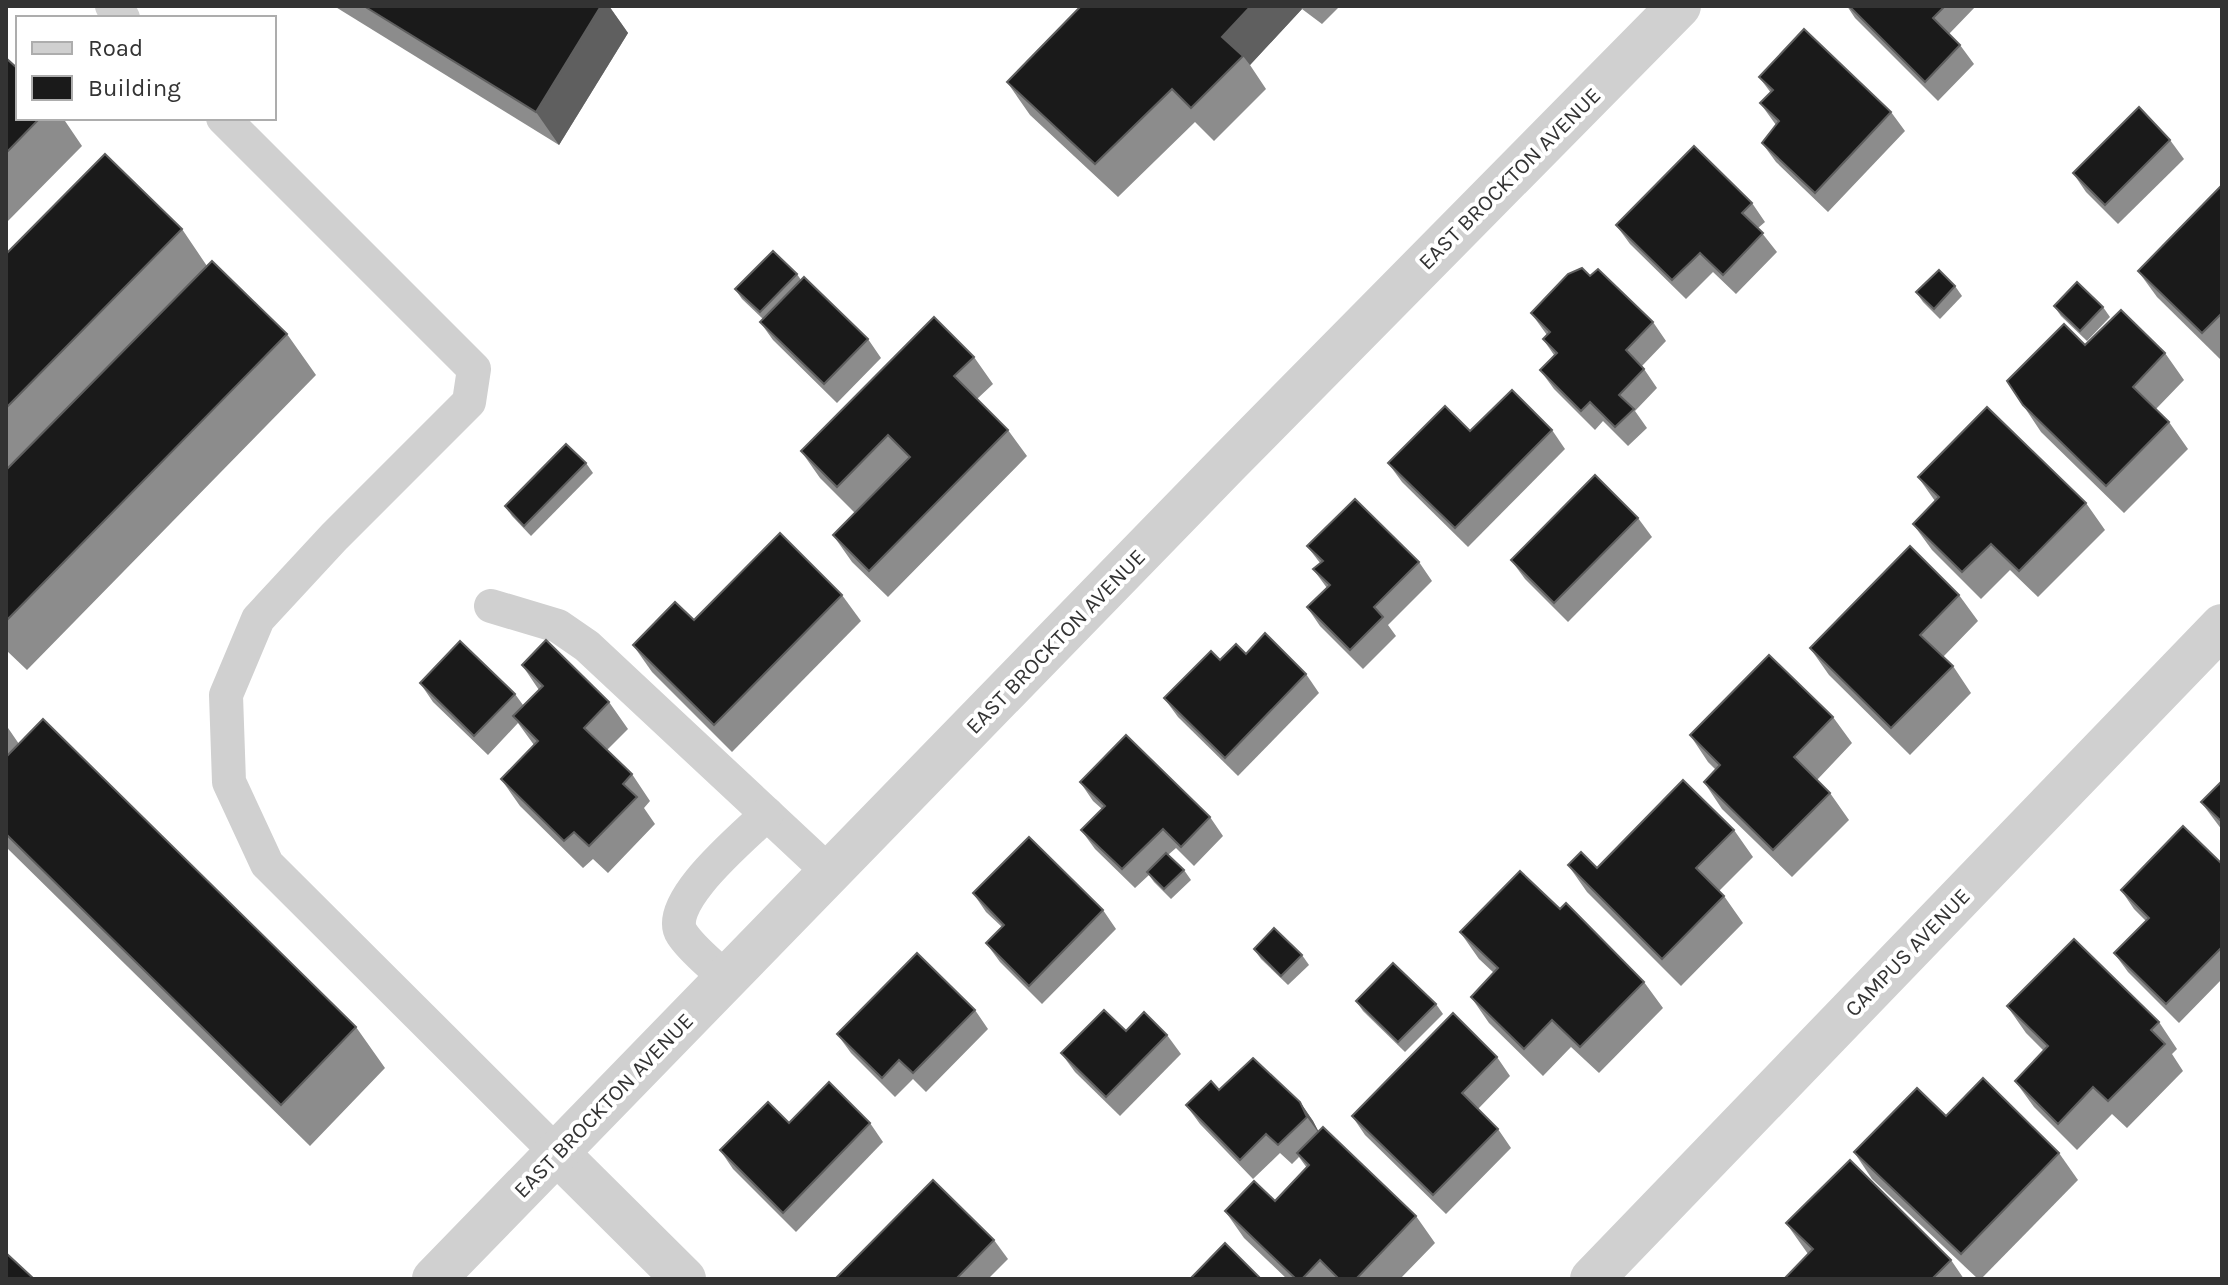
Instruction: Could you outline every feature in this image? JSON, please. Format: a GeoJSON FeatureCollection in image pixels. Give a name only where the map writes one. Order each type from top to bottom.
{"type":"FeatureCollection","features":[{"type":"Feature","properties":{"kind":"street","name":"EAST BROCKTON AVENUE"},"geometry":{"type":"LineString","coordinates":[[434,1279],[1205,487],[1679,6]]}},
{"type":"Feature","properties":{"kind":"street","name":"CAMPUS AVENUE"},"geometry":{"type":"LineString","coordinates":[[1592,1279],[2222,626]]}},
{"type":"Feature","properties":{"kind":"street"},"geometry":{"type":"LineString","coordinates":[[557,1153],[684,1279]]}},
{"type":"Feature","properties":{"kind":"lane"},"geometry":{"type":"LineString","coordinates":[[225,120],[474,369],[469,402],[334,537],[258,619],[226,695],[229,782],[267,864],[557,1153]]}},
{"type":"Feature","properties":{"kind":"lane"},"geometry":{"type":"LineString","coordinates":[[491,606],[558,626],[587,646],[830,873]]}},
{"type":"Feature","properties":{"kind":"lane"},"geometry":{"type":"LineString","coordinates":[[726,979],[681,933],[678,917],[689,892],[767,814]]}},
{"type":"Feature","properties":{"kind":"building"},"geometry":{"type":"Polygon","coordinates":[[[364,6],[601,6],[536,112],[364,6]]]}},
{"type":"Feature","properties":{"kind":"building"},"geometry":{"type":"Polygon","coordinates":[[[1081,6],[1251,6],[1222,37],[1243,56],[1191,108],[1172,89],[1095,164],[1007,82],[1081,6]]]}},
{"type":"Feature","properties":{"kind":"building"},"geometry":{"type":"Polygon","coordinates":[[[1849,6],[1945,6],[1933,18],[1960,45],[1925,82],[1849,6]]]}},
{"type":"Feature","properties":{"kind":"building"},"geometry":{"type":"Polygon","coordinates":[[[1804,29],[1891,112],[1815,193],[1762,143],[1779,121],[1760,103],[1773,90],[1759,77],[1804,29]]]}},
{"type":"Feature","properties":{"kind":"building"},"geometry":{"type":"Polygon","coordinates":[[[6,58],[16,67],[16,120],[38,120],[6,153],[6,58]]]}},
{"type":"Feature","properties":{"kind":"building"},"geometry":{"type":"Polygon","coordinates":[[[2139,107],[2170,140],[2105,205],[2073,173],[2139,107]]]}},
{"type":"Feature","properties":{"kind":"building"},"geometry":{"type":"Polygon","coordinates":[[[1694,146],[1752,203],[1742,213],[1763,233],[1723,275],[1700,253],[1672,280],[1616,225],[1694,146]]]}},
{"type":"Feature","properties":{"kind":"building"},"geometry":{"type":"Polygon","coordinates":[[[105,154],[182,229],[6,408],[6,254],[105,154]]]}},
{"type":"Feature","properties":{"kind":"building"},"geometry":{"type":"Polygon","coordinates":[[[2222,185],[2222,313],[2202,333],[2138,271],[2222,185]]]}},
{"type":"Feature","properties":{"kind":"building"},"geometry":{"type":"Polygon","coordinates":[[[773,251],[797,274],[760,312],[735,289],[773,251]]]}},
{"type":"Feature","properties":{"kind":"building"},"geometry":{"type":"Polygon","coordinates":[[[212,261],[287,334],[6,621],[6,470],[212,261]]]}},
{"type":"Feature","properties":{"kind":"building"},"geometry":{"type":"Polygon","coordinates":[[[1582,268],[1590,276],[1598,269],[1653,322],[1626,350],[1644,369],[1619,395],[1634,409],[1615,427],[1590,402],[1581,411],[1540,370],[1557,353],[1543,339],[1550,332],[1531,313],[1568,274],[1582,268]]]}},
{"type":"Feature","properties":{"kind":"building"},"geometry":{"type":"Polygon","coordinates":[[[1939,270],[1955,286],[1934,309],[1916,292],[1939,270]]]}},
{"type":"Feature","properties":{"kind":"building"},"geometry":{"type":"Polygon","coordinates":[[[804,277],[868,339],[824,384],[760,322],[804,277]]]}},
{"type":"Feature","properties":{"kind":"building"},"geometry":{"type":"Polygon","coordinates":[[[2077,282],[2103,307],[2080,331],[2054,306],[2077,282]]]}},
{"type":"Feature","properties":{"kind":"building"},"geometry":{"type":"Polygon","coordinates":[[[2121,310],[2165,353],[2133,387],[2169,422],[2106,486],[2023,405],[2007,381],[2064,324],[2085,345],[2121,310]]]}},
{"type":"Feature","properties":{"kind":"building"},"geometry":{"type":"Polygon","coordinates":[[[934,317],[974,357],[954,376],[1008,430],[869,571],[833,535],[910,457],[888,435],[837,487],[801,451],[934,317]]]}},
{"type":"Feature","properties":{"kind":"building"},"geometry":{"type":"Polygon","coordinates":[[[1512,390],[1552,430],[1455,528],[1388,463],[1445,406],[1470,431],[1512,390]]]}},
{"type":"Feature","properties":{"kind":"building"},"geometry":{"type":"Polygon","coordinates":[[[1987,407],[2086,503],[2019,571],[1991,544],[1962,572],[1913,524],[1939,497],[1918,477],[1987,407]]]}},
{"type":"Feature","properties":{"kind":"building"},"geometry":{"type":"Polygon","coordinates":[[[566,444],[586,463],[524,526],[505,506],[566,444]]]}},
{"type":"Feature","properties":{"kind":"building"},"geometry":{"type":"Polygon","coordinates":[[[1595,475],[1638,518],[1554,603],[1511,560],[1595,475]]]}},
{"type":"Feature","properties":{"kind":"building"},"geometry":{"type":"Polygon","coordinates":[[[1355,499],[1419,562],[1374,607],[1383,617],[1350,650],[1307,607],[1330,585],[1313,569],[1323,561],[1307,546],[1355,499]]]}},
{"type":"Feature","properties":{"kind":"building"},"geometry":{"type":"Polygon","coordinates":[[[780,533],[842,595],[714,725],[633,645],[675,602],[694,620],[780,533]]]}},
{"type":"Feature","properties":{"kind":"building"},"geometry":{"type":"Polygon","coordinates":[[[1910,546],[1959,595],[1920,635],[1953,666],[1891,728],[1810,648],[1910,546]]]}},
{"type":"Feature","properties":{"kind":"building"},"geometry":{"type":"Polygon","coordinates":[[[1265,633],[1306,674],[1225,758],[1164,698],[1211,651],[1220,660],[1236,644],[1246,654],[1265,633]]]}},
{"type":"Feature","properties":{"kind":"building"},"geometry":{"type":"Polygon","coordinates":[[[546,640],[609,702],[584,728],[632,774],[623,784],[637,797],[589,846],[574,832],[564,841],[501,779],[538,741],[513,716],[543,686],[522,665],[546,640]]]}},
{"type":"Feature","properties":{"kind":"building"},"geometry":{"type":"Polygon","coordinates":[[[460,641],[515,694],[474,736],[420,683],[460,641]]]}},
{"type":"Feature","properties":{"kind":"building"},"geometry":{"type":"Polygon","coordinates":[[[1769,655],[1833,717],[1794,757],[1830,793],[1773,850],[1704,782],[1720,765],[1690,735],[1769,655]]]}},
{"type":"Feature","properties":{"kind":"building"},"geometry":{"type":"Polygon","coordinates":[[[43,719],[356,1027],[281,1105],[6,834],[6,757],[43,719]]]}},
{"type":"Feature","properties":{"kind":"building"},"geometry":{"type":"Polygon","coordinates":[[[1126,735],[1210,817],[1181,847],[1163,829],[1122,869],[1081,830],[1105,806],[1080,782],[1126,735]]]}},
{"type":"Feature","properties":{"kind":"building"},"geometry":{"type":"Polygon","coordinates":[[[1683,780],[1734,830],[1696,868],[1724,896],[1662,959],[1568,865],[1581,852],[1597,868],[1683,780]]]}},
{"type":"Feature","properties":{"kind":"building"},"geometry":{"type":"Polygon","coordinates":[[[2222,781],[2222,822],[2201,802],[2222,781]]]}},
{"type":"Feature","properties":{"kind":"building"},"geometry":{"type":"Polygon","coordinates":[[[2183,826],[2222,864],[2222,947],[2166,1004],[2114,953],[2149,918],[2121,890],[2183,826]]]}},
{"type":"Feature","properties":{"kind":"building"},"geometry":{"type":"Polygon","coordinates":[[[1029,837],[1103,910],[1029,986],[986,943],[1004,925],[973,893],[1029,837]]]}},
{"type":"Feature","properties":{"kind":"building"},"geometry":{"type":"Polygon","coordinates":[[[1166,853],[1184,870],[1164,889],[1147,872],[1166,853]]]}},
{"type":"Feature","properties":{"kind":"building"},"geometry":{"type":"Polygon","coordinates":[[[1520,871],[1560,909],[1566,903],[1644,982],[1580,1047],[1552,1020],[1524,1049],[1471,997],[1498,968],[1460,932],[1520,871]]]}},
{"type":"Feature","properties":{"kind":"building"},"geometry":{"type":"Polygon","coordinates":[[[1274,928],[1302,955],[1281,976],[1254,949],[1274,928]]]}},
{"type":"Feature","properties":{"kind":"building"},"geometry":{"type":"Polygon","coordinates":[[[2074,939],[2159,1022],[2151,1030],[2165,1044],[2108,1101],[2093,1087],[2058,1124],[2015,1081],[2048,1046],[2007,1006],[2074,939]]]}},
{"type":"Feature","properties":{"kind":"building"},"geometry":{"type":"Polygon","coordinates":[[[917,953],[975,1010],[913,1073],[899,1060],[882,1078],[837,1034],[917,953]]]}},
{"type":"Feature","properties":{"kind":"building"},"geometry":{"type":"Polygon","coordinates":[[[1393,963],[1436,1004],[1398,1042],[1356,1001],[1393,963]]]}},
{"type":"Feature","properties":{"kind":"building"},"geometry":{"type":"Polygon","coordinates":[[[1104,1010],[1126,1031],[1144,1012],[1167,1035],[1106,1097],[1061,1053],[1104,1010]]]}},
{"type":"Feature","properties":{"kind":"building"},"geometry":{"type":"Polygon","coordinates":[[[1453,1013],[1497,1057],[1462,1093],[1498,1129],[1433,1195],[1352,1116],[1453,1013]]]}},
{"type":"Feature","properties":{"kind":"building"},"geometry":{"type":"Polygon","coordinates":[[[1253,1058],[1300,1102],[1307,1117],[1278,1145],[1266,1134],[1240,1160],[1186,1105],[1211,1081],[1219,1090],[1253,1058]]]}},
{"type":"Feature","properties":{"kind":"building"},"geometry":{"type":"Polygon","coordinates":[[[1983,1078],[2059,1153],[1961,1254],[1854,1152],[1917,1088],[1946,1116],[1983,1078]]]}},
{"type":"Feature","properties":{"kind":"building"},"geometry":{"type":"Polygon","coordinates":[[[829,1082],[870,1123],[783,1213],[720,1150],[768,1102],[789,1123],[829,1082]]]}},
{"type":"Feature","properties":{"kind":"building"},"geometry":{"type":"Polygon","coordinates":[[[1323,1127],[1416,1216],[1356,1279],[1339,1279],[1320,1260],[1302,1279],[1296,1279],[1225,1211],[1254,1181],[1275,1201],[1309,1165],[1297,1153],[1323,1127]]]}},
{"type":"Feature","properties":{"kind":"building"},"geometry":{"type":"Polygon","coordinates":[[[1850,1160],[1951,1260],[1932,1279],[1784,1279],[1813,1249],[1786,1223],[1850,1160]]]}},
{"type":"Feature","properties":{"kind":"building"},"geometry":{"type":"Polygon","coordinates":[[[933,1180],[994,1240],[956,1279],[835,1279],[933,1180]]]}},
{"type":"Feature","properties":{"kind":"building"},"geometry":{"type":"Polygon","coordinates":[[[1225,1243],[1261,1279],[1190,1279],[1225,1243]]]}},
{"type":"Feature","properties":{"kind":"building"},"geometry":{"type":"Polygon","coordinates":[[[6,1253],[34,1279],[6,1279],[6,1253]]]}}]}
